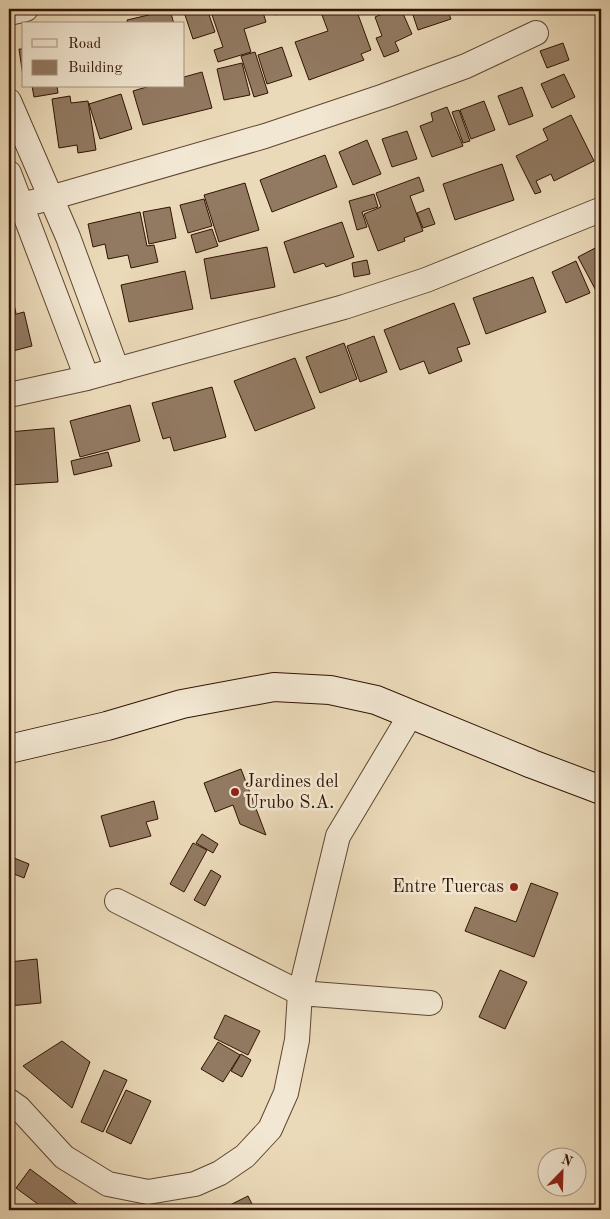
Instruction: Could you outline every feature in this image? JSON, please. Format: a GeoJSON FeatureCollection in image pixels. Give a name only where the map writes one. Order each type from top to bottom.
{"type":"FeatureCollection","features":[{"type":"Feature","properties":{"kind":"main road"},"geometry":{"type":"LineString","coordinates":[[9,749],[107,726],[182,704],[274,687],[330,690],[376,700],[601,790]]}},
{"type":"Feature","properties":{"kind":"street"},"geometry":{"type":"LineString","coordinates":[[9,13],[26,9]]}},
{"type":"Feature","properties":{"kind":"street"},"geometry":{"type":"LineString","coordinates":[[14,206],[50,198],[265,136],[466,66],[536,34]]}},
{"type":"Feature","properties":{"kind":"street"},"geometry":{"type":"LineString","coordinates":[[9,101],[68,237],[117,370]]}},
{"type":"Feature","properties":{"kind":"street"},"geometry":{"type":"LineString","coordinates":[[9,173],[14,206],[43,261],[87,378]]}},
{"type":"Feature","properties":{"kind":"street"},"geometry":{"type":"LineString","coordinates":[[9,395],[87,378],[344,306],[417,283],[600,210]]}},
{"type":"Feature","properties":{"kind":"street"},"geometry":{"type":"LineString","coordinates":[[9,1101],[19,1108],[64,1157],[108,1184],[148,1192],[195,1184],[220,1173],[245,1156],[270,1129],[286,1093],[297,1040],[300,993],[338,836],[411,714]]}},
{"type":"Feature","properties":{"kind":"street"},"geometry":{"type":"LineString","coordinates":[[117,901],[300,993],[430,1003]]}},
{"type":"Feature","properties":{"kind":"building"},"geometry":{"type":"Polygon","coordinates":[[[183,9],[207,9],[215,32],[193,39],[183,9]]]}},
{"type":"Feature","properties":{"kind":"building"},"geometry":{"type":"Polygon","coordinates":[[[210,9],[262,9],[266,22],[244,29],[251,52],[218,62],[214,50],[223,47],[210,9]]]}},
{"type":"Feature","properties":{"kind":"building"},"geometry":{"type":"Polygon","coordinates":[[[274,9],[292,9],[276,15],[274,9]]]}},
{"type":"Feature","properties":{"kind":"building"},"geometry":{"type":"Polygon","coordinates":[[[340,9],[356,9],[371,50],[361,54],[364,60],[309,80],[295,42],[328,31],[322,15],[340,9]]]}},
{"type":"Feature","properties":{"kind":"building"},"geometry":{"type":"Polygon","coordinates":[[[394,9],[401,9],[412,34],[395,42],[399,51],[384,57],[376,38],[382,36],[375,17],[394,9]]]}},
{"type":"Feature","properties":{"kind":"building"},"geometry":{"type":"Polygon","coordinates":[[[411,9],[447,9],[451,19],[418,30],[411,9]]]}},
{"type":"Feature","properties":{"kind":"building"},"geometry":{"type":"Polygon","coordinates":[[[170,10],[173,22],[128,22],[127,20],[170,10]]]}},
{"type":"Feature","properties":{"kind":"building"},"geometry":{"type":"Polygon","coordinates":[[[563,43],[569,60],[547,68],[540,51],[563,43]]]}},
{"type":"Feature","properties":{"kind":"building"},"geometry":{"type":"Polygon","coordinates":[[[282,47],[292,76],[267,84],[258,55],[282,47]]]}},
{"type":"Feature","properties":{"kind":"building"},"geometry":{"type":"Polygon","coordinates":[[[19,49],[22,49],[22,69],[19,49]]]}},
{"type":"Feature","properties":{"kind":"building"},"geometry":{"type":"Polygon","coordinates":[[[255,52],[268,93],[254,97],[241,56],[255,52]]]}},
{"type":"Feature","properties":{"kind":"building"},"geometry":{"type":"Polygon","coordinates":[[[242,63],[250,95],[224,100],[217,69],[242,63]]]}},
{"type":"Feature","properties":{"kind":"building"},"geometry":{"type":"Polygon","coordinates":[[[202,72],[212,108],[143,125],[133,91],[143,88],[185,88],[185,77],[202,72]]]}},
{"type":"Feature","properties":{"kind":"building"},"geometry":{"type":"Polygon","coordinates":[[[564,74],[575,97],[552,108],[541,84],[564,74]]]}},
{"type":"Feature","properties":{"kind":"building"},"geometry":{"type":"Polygon","coordinates":[[[522,87],[533,116],[509,125],[498,96],[522,87]]]}},
{"type":"Feature","properties":{"kind":"building"},"geometry":{"type":"Polygon","coordinates":[[[32,88],[57,88],[58,93],[34,97],[32,88]]]}},
{"type":"Feature","properties":{"kind":"building"},"geometry":{"type":"Polygon","coordinates":[[[121,94],[132,129],[100,139],[89,104],[121,94]]]}},
{"type":"Feature","properties":{"kind":"building"},"geometry":{"type":"Polygon","coordinates":[[[70,96],[71,103],[88,101],[96,150],[78,153],[77,145],[59,148],[52,99],[70,96]]]}},
{"type":"Feature","properties":{"kind":"building"},"geometry":{"type":"Polygon","coordinates":[[[484,101],[495,130],[471,139],[460,110],[484,101]]]}},
{"type":"Feature","properties":{"kind":"building"},"geometry":{"type":"Polygon","coordinates":[[[447,107],[463,146],[432,157],[420,126],[433,121],[431,113],[447,107]]]}},
{"type":"Feature","properties":{"kind":"building"},"geometry":{"type":"Polygon","coordinates":[[[459,110],[470,141],[463,143],[452,112],[459,110]]]}},
{"type":"Feature","properties":{"kind":"building"},"geometry":{"type":"Polygon","coordinates":[[[571,115],[594,161],[554,181],[551,174],[536,181],[541,192],[535,194],[516,156],[548,140],[543,129],[571,115]]]}},
{"type":"Feature","properties":{"kind":"building"},"geometry":{"type":"Polygon","coordinates":[[[407,131],[417,159],[392,167],[382,139],[407,131]]]}},
{"type":"Feature","properties":{"kind":"building"},"geometry":{"type":"Polygon","coordinates":[[[367,140],[381,174],[353,185],[339,152],[367,140]]]}},
{"type":"Feature","properties":{"kind":"building"},"geometry":{"type":"Polygon","coordinates":[[[325,155],[337,187],[272,212],[260,180],[325,155]]]}},
{"type":"Feature","properties":{"kind":"building"},"geometry":{"type":"Polygon","coordinates":[[[502,164],[514,200],[455,220],[443,184],[502,164]]]}},
{"type":"Feature","properties":{"kind":"building"},"geometry":{"type":"Polygon","coordinates":[[[419,177],[424,191],[410,196],[423,231],[404,238],[405,241],[378,251],[364,214],[381,207],[376,193],[419,177]]]}},
{"type":"Feature","properties":{"kind":"building"},"geometry":{"type":"Polygon","coordinates":[[[245,183],[259,230],[219,242],[204,195],[245,183]]]}},
{"type":"Feature","properties":{"kind":"building"},"geometry":{"type":"Polygon","coordinates":[[[374,194],[378,207],[362,212],[367,227],[357,230],[349,201],[374,194]]]}},
{"type":"Feature","properties":{"kind":"building"},"geometry":{"type":"Polygon","coordinates":[[[204,199],[212,226],[188,233],[180,205],[204,199]]]}},
{"type":"Feature","properties":{"kind":"building"},"geometry":{"type":"Polygon","coordinates":[[[170,207],[176,238],[149,244],[143,212],[170,207]]]}},
{"type":"Feature","properties":{"kind":"building"},"geometry":{"type":"Polygon","coordinates":[[[429,208],[435,224],[423,228],[417,213],[429,208]]]}},
{"type":"Feature","properties":{"kind":"building"},"geometry":{"type":"Polygon","coordinates":[[[140,212],[147,246],[154,245],[158,262],[131,268],[128,255],[108,259],[105,244],[93,247],[88,224],[140,212]]]}},
{"type":"Feature","properties":{"kind":"building"},"geometry":{"type":"Polygon","coordinates":[[[342,222],[354,257],[326,267],[324,263],[294,273],[284,242],[342,222]]]}},
{"type":"Feature","properties":{"kind":"building"},"geometry":{"type":"Polygon","coordinates":[[[212,229],[218,246],[196,253],[191,235],[212,229]]]}},
{"type":"Feature","properties":{"kind":"building"},"geometry":{"type":"Polygon","coordinates":[[[601,245],[601,300],[578,257],[601,245]]]}},
{"type":"Feature","properties":{"kind":"building"},"geometry":{"type":"Polygon","coordinates":[[[267,247],[275,287],[211,299],[204,259],[267,247]]]}},
{"type":"Feature","properties":{"kind":"building"},"geometry":{"type":"Polygon","coordinates":[[[367,260],[370,274],[354,277],[352,263],[367,260]]]}},
{"type":"Feature","properties":{"kind":"building"},"geometry":{"type":"Polygon","coordinates":[[[576,261],[590,293],[566,303],[552,272],[576,261]]]}},
{"type":"Feature","properties":{"kind":"building"},"geometry":{"type":"Polygon","coordinates":[[[185,271],[193,309],[129,322],[121,285],[185,271]]]}},
{"type":"Feature","properties":{"kind":"building"},"geometry":{"type":"Polygon","coordinates":[[[533,277],[546,312],[486,334],[473,298],[533,277]]]}},
{"type":"Feature","properties":{"kind":"building"},"geometry":{"type":"Polygon","coordinates":[[[12,297],[16,313],[9,315],[9,298],[12,297]]]}},
{"type":"Feature","properties":{"kind":"building"},"geometry":{"type":"Polygon","coordinates":[[[454,303],[470,344],[457,348],[462,361],[429,374],[424,361],[400,370],[384,330],[454,303]]]}},
{"type":"Feature","properties":{"kind":"building"},"geometry":{"type":"Polygon","coordinates":[[[24,312],[32,346],[9,352],[9,316],[24,312]]]}},
{"type":"Feature","properties":{"kind":"building"},"geometry":{"type":"Polygon","coordinates":[[[374,336],[387,372],[360,382],[347,346],[374,336]]]}},
{"type":"Feature","properties":{"kind":"building"},"geometry":{"type":"Polygon","coordinates":[[[344,343],[357,379],[320,393],[306,357],[344,343]]]}},
{"type":"Feature","properties":{"kind":"building"},"geometry":{"type":"Polygon","coordinates":[[[295,358],[315,408],[255,431],[234,381],[295,358]]]}},
{"type":"Feature","properties":{"kind":"building"},"geometry":{"type":"Polygon","coordinates":[[[212,387],[226,437],[174,451],[170,437],[163,439],[152,403],[212,387]]]}},
{"type":"Feature","properties":{"kind":"building"},"geometry":{"type":"Polygon","coordinates":[[[130,405],[140,441],[80,457],[70,421],[130,405]]]}},
{"type":"Feature","properties":{"kind":"building"},"geometry":{"type":"Polygon","coordinates":[[[54,428],[58,482],[10,485],[9,432],[54,428]]]}},
{"type":"Feature","properties":{"kind":"building"},"geometry":{"type":"Polygon","coordinates":[[[108,452],[112,466],[74,475],[71,461],[108,452]]]}},
{"type":"Feature","properties":{"kind":"building"},"geometry":{"type":"Polygon","coordinates":[[[241,769],[266,835],[240,824],[233,805],[215,812],[204,783],[241,769]]]}},
{"type":"Feature","properties":{"kind":"building"},"geometry":{"type":"Polygon","coordinates":[[[154,801],[158,819],[146,822],[151,836],[110,847],[101,816],[154,801]]]}},
{"type":"Feature","properties":{"kind":"building"},"geometry":{"type":"Polygon","coordinates":[[[202,834],[218,844],[213,853],[196,843],[202,834]]]}},
{"type":"Feature","properties":{"kind":"building"},"geometry":{"type":"Polygon","coordinates":[[[193,843],[207,850],[184,892],[170,884],[193,843]]]}},
{"type":"Feature","properties":{"kind":"building"},"geometry":{"type":"Polygon","coordinates":[[[9,856],[29,864],[24,878],[14,874],[9,887],[9,856]]]}},
{"type":"Feature","properties":{"kind":"building"},"geometry":{"type":"Polygon","coordinates":[[[211,870],[221,876],[205,906],[194,900],[211,870]]]}},
{"type":"Feature","properties":{"kind":"building"},"geometry":{"type":"Polygon","coordinates":[[[531,883],[558,893],[534,957],[465,931],[475,907],[516,922],[531,883]]]}},
{"type":"Feature","properties":{"kind":"building"},"geometry":{"type":"Polygon","coordinates":[[[37,959],[41,1003],[9,1006],[9,962],[37,959]]]}},
{"type":"Feature","properties":{"kind":"building"},"geometry":{"type":"Polygon","coordinates":[[[500,970],[527,982],[505,1029],[479,1017],[500,970]]]}},
{"type":"Feature","properties":{"kind":"building"},"geometry":{"type":"Polygon","coordinates":[[[225,1015],[260,1031],[248,1055],[214,1038],[225,1015]]]}},
{"type":"Feature","properties":{"kind":"building"},"geometry":{"type":"Polygon","coordinates":[[[62,1041],[90,1062],[72,1108],[23,1066],[62,1041]]]}},
{"type":"Feature","properties":{"kind":"building"},"geometry":{"type":"Polygon","coordinates":[[[218,1042],[240,1055],[223,1082],[201,1069],[218,1042]]]}},
{"type":"Feature","properties":{"kind":"building"},"geometry":{"type":"Polygon","coordinates":[[[241,1054],[251,1060],[242,1077],[231,1071],[241,1054]]]}},
{"type":"Feature","properties":{"kind":"building"},"geometry":{"type":"Polygon","coordinates":[[[104,1070],[127,1080],[103,1132],[81,1122],[104,1070]]]}},
{"type":"Feature","properties":{"kind":"building"},"geometry":{"type":"Polygon","coordinates":[[[126,1090],[151,1101],[131,1144],[106,1132],[126,1090]]]}},
{"type":"Feature","properties":{"kind":"building"},"geometry":{"type":"Polygon","coordinates":[[[30,1169],[85,1210],[46,1210],[16,1188],[30,1169]]]}},
{"type":"Feature","properties":{"kind":"building"},"geometry":{"type":"Polygon","coordinates":[[[248,1196],[255,1210],[220,1210],[248,1196]]]}},
{"type":"Feature","properties":{"kind":"place","name":"Jardines del Urubo S.A."},"geometry":{"type":"Point","coordinates":[235,792]}},
{"type":"Feature","properties":{"kind":"place","name":"Entre Tuercas"},"geometry":{"type":"Point","coordinates":[514,887]}}]}
